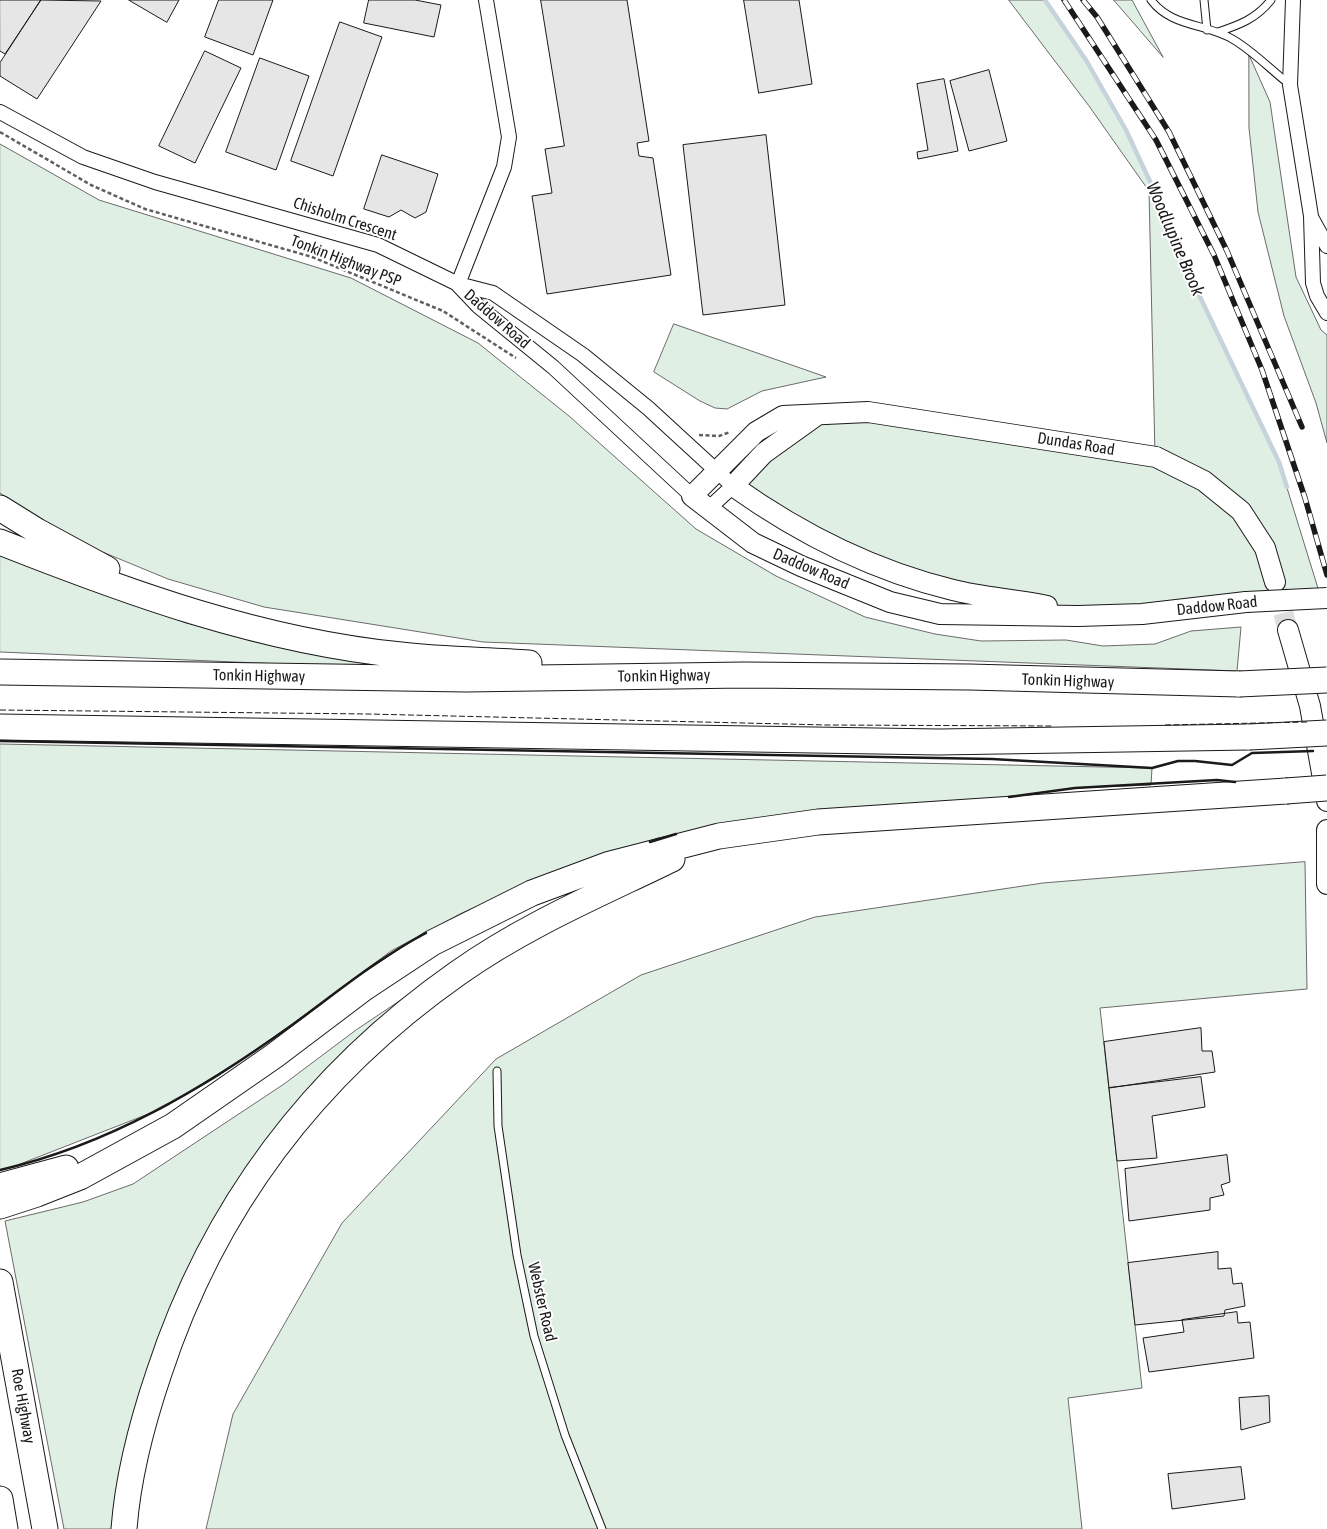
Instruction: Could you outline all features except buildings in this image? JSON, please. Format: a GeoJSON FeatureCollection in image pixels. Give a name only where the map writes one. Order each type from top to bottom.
{"type":"FeatureCollection","features":[{"type":"Feature","properties":{"kind":"highway"},"geometry":{"type":"LineString","coordinates":[[0,508],[93,563],[174,599],[261,630]]}},
{"type":"Feature","properties":{"kind":"highway"},"geometry":{"type":"LineString","coordinates":[[0,542],[88,577],[177,608],[261,630],[400,655],[744,675]]}},
{"type":"Feature","properties":{"kind":"highway","name":"Tonkin Highway"},"geometry":{"type":"LineString","coordinates":[[0,672],[466,679],[744,675],[1239,684],[1327,680]]}},
{"type":"Feature","properties":{"kind":"highway"},"geometry":{"type":"LineString","coordinates":[[0,727],[939,742],[1249,737],[1327,733]]}},
{"type":"Feature","properties":{"kind":"highway"},"geometry":{"type":"LineString","coordinates":[[2,1196],[173,1126],[266,1061],[364,988],[432,943],[468,923],[532,893],[610,864],[719,836],[818,822],[1327,788]]}},
{"type":"Feature","properties":{"kind":"highway"},"geometry":{"type":"LineString","coordinates":[[124,1529],[136,1455],[151,1396],[176,1324],[196,1275],[223,1224],[258,1171],[295,1121],[340,1071],[394,1022],[459,972],[535,926],[719,836]]}},
{"type":"Feature","properties":{"kind":"highway","name":"Roe Highway"},"geometry":{"type":"LineString","coordinates":[[0,1282],[45,1529]]}},
{"type":"Feature","properties":{"kind":"highway"},"geometry":{"type":"LineString","coordinates":[[32,1460],[34,1529]]}},
{"type":"Feature","properties":{"kind":"highway"},"geometry":{"type":"LineString","coordinates":[[0,1499],[5,1529]]}},
{"type":"Feature","properties":{"kind":"main road","name":"Dundas Road"},"geometry":{"type":"LineString","coordinates":[[692,496],[756,432],[783,416],[868,412],[1156,457],[1204,481],[1241,511],[1265,548],[1274,582]]}},
{"type":"Feature","properties":{"kind":"main road"},"geometry":{"type":"LineString","coordinates":[[733,486],[764,454],[817,415]]}},
{"type":"Feature","properties":{"kind":"main road","name":"Daddow Road"},"geometry":{"type":"LineString","coordinates":[[733,486],[812,535],[892,572],[954,590],[1020,600],[1052,607],[1078,616]]}},
{"type":"Feature","properties":{"kind":"main road","name":"Daddow Road"},"geometry":{"type":"LineString","coordinates":[[692,496],[707,510],[753,543],[801,566],[890,602],[940,614],[1078,616],[1142,614],[1246,602],[1327,598]]}},
{"type":"Feature","properties":{"kind":"main road"},"geometry":{"type":"LineString","coordinates":[[1288,630],[1310,706],[1327,801]]}},
{"type":"Feature","properties":{"kind":"main road"},"geometry":{"type":"LineString","coordinates":[[1327,830],[1327,884]]}},
{"type":"Feature","properties":{"kind":"street"},"geometry":{"type":"LineString","coordinates":[[458,284],[504,167],[509,136],[486,0]]}},
{"type":"Feature","properties":{"kind":"street"},"geometry":{"type":"LineString","coordinates":[[1293,0],[1290,84],[1311,216],[1313,283],[1317,296],[1327,313]]}},
{"type":"Feature","properties":{"kind":"street","name":"Chisholm Crescent"},"geometry":{"type":"LineString","coordinates":[[0,112],[83,157],[155,182],[378,245],[458,284]]}},
{"type":"Feature","properties":{"kind":"street"},"geometry":{"type":"LineString","coordinates":[[1311,216],[1327,246]]}},
{"type":"Feature","properties":{"kind":"street","name":"Daddow Road"},"geometry":{"type":"LineString","coordinates":[[458,284],[493,293],[583,355],[648,408],[733,486]]}},
{"type":"Feature","properties":{"kind":"street","name":"Daddow Road"},"geometry":{"type":"LineString","coordinates":[[458,284],[478,306],[553,367],[692,496]]}},
{"type":"Feature","properties":{"kind":"street"},"geometry":{"type":"LineString","coordinates":[[707,510],[733,486]]}},
{"type":"Feature","properties":{"kind":"lane"},"geometry":{"type":"LineString","coordinates":[[1151,0],[1163,12],[1183,23],[1218,32],[1236,41],[1290,84]]}},
{"type":"Feature","properties":{"kind":"lane"},"geometry":{"type":"LineString","coordinates":[[1204,0],[1207,30]]}},
{"type":"Feature","properties":{"kind":"lane"},"geometry":{"type":"LineString","coordinates":[[1218,32],[1245,23],[1271,0]]}},
{"type":"Feature","properties":{"kind":"lane","name":"Webster Road"},"geometry":{"type":"LineString","coordinates":[[497,1071],[498,1126],[517,1255],[534,1336],[565,1435],[602,1529]]}},
{"type":"Feature","properties":{"kind":"path","name":"Tonkin Highway PSP"},"geometry":{"type":"LineString","coordinates":[[0,132],[90,185],[145,209],[312,257],[443,311],[519,360]]}},
{"type":"Feature","properties":{"kind":"path"},"geometry":{"type":"LineString","coordinates":[[694,430],[699,435],[719,436],[737,430]]}},
{"type":"Feature","properties":{"kind":"green space"},"geometry":{"type":"Polygon","coordinates":[[[1009,0],[1045,0],[1086,60],[1126,130],[1154,190],[1169,232],[1279,462],[1321,598],[1078,616],[892,572],[733,486],[817,415],[1155,456],[1149,191],[1089,106],[1009,0]]]}},
{"type":"Feature","properties":{"kind":"green space"},"geometry":{"type":"Polygon","coordinates":[[[1114,0],[1132,0],[1163,57],[1114,0]]]}},
{"type":"Feature","properties":{"kind":"green space"},"geometry":{"type":"Polygon","coordinates":[[[1249,55],[1270,102],[1296,277],[1321,330],[1327,335],[1327,443],[1316,403],[1284,316],[1258,212],[1249,128],[1249,55]]]}},
{"type":"Feature","properties":{"kind":"green space"},"geometry":{"type":"Polygon","coordinates":[[[0,144],[99,200],[351,278],[478,343],[569,416],[696,529],[776,576],[865,617],[935,634],[981,641],[1066,640],[1103,646],[1155,644],[1191,631],[1241,627],[1237,671],[483,642],[264,607],[168,579],[71,539],[0,493],[0,144]]]}},
{"type":"Feature","properties":{"kind":"green space"},"geometry":{"type":"Polygon","coordinates":[[[674,324],[826,377],[762,391],[727,409],[715,408],[700,401],[654,372],[674,324]]]}},
{"type":"Feature","properties":{"kind":"green space"},"geometry":{"type":"Polygon","coordinates":[[[0,551],[186,623],[399,669],[0,652],[0,551]]]}},
{"type":"Feature","properties":{"kind":"green space"},"geometry":{"type":"Polygon","coordinates":[[[0,744],[1152,768],[1151,785],[1075,788],[924,808],[803,815],[658,838],[563,868],[462,913],[391,951],[215,1078],[161,1109],[15,1166],[0,1170],[0,744]]]}},
{"type":"Feature","properties":{"kind":"green space"},"geometry":{"type":"Polygon","coordinates":[[[1305,862],[1307,989],[1100,1008],[1142,1388],[1068,1398],[1082,1529],[206,1529],[233,1414],[342,1223],[496,1059],[641,975],[815,917],[1043,883],[1305,862]]]}},
{"type":"Feature","properties":{"kind":"green space"},"geometry":{"type":"Polygon","coordinates":[[[404,998],[214,1236],[121,1529],[64,1529],[5,1221],[83,1202],[133,1184],[284,1084],[356,1030],[404,998]]]}},
{"type":"Feature","properties":{"kind":"waterway","name":"Woodlupine Brook"},"geometry":{"type":"LineString","coordinates":[[1045,0],[1086,60],[1126,130],[1154,190],[1169,232],[1279,462],[1287,487]]}},
{"type":"Feature","properties":{"kind":"tunnel"},"geometry":{"type":"LineString","coordinates":[[1275,584],[1288,630]]}},
{"type":"Feature","properties":{"kind":"railway"},"geometry":{"type":"LineString","coordinates":[[1064,0],[1156,140],[1214,255],[1262,370],[1305,498],[1327,575]]}},
{"type":"Feature","properties":{"kind":"railway"},"geometry":{"type":"LineString","coordinates":[[1083,0],[1097,17],[1169,132],[1227,251],[1302,427]]}},
{"type":"Feature","properties":{"kind":"fence"},"geometry":{"type":"LineString","coordinates":[[0,710],[368,714],[827,725],[1052,726]]}},
{"type":"Feature","properties":{"kind":"fence"},"geometry":{"type":"LineString","coordinates":[[1165,725],[1307,722]]}},
{"type":"Feature","properties":{"kind":"wall"},"geometry":{"type":"LineString","coordinates":[[0,741],[992,759],[1152,768],[1178,761],[1232,765],[1252,753],[1313,751]]}},
{"type":"Feature","properties":{"kind":"wall"},"geometry":{"type":"LineString","coordinates":[[1009,797],[1075,788],[1217,780],[1235,782]]}},
{"type":"Feature","properties":{"kind":"wall"},"geometry":{"type":"LineString","coordinates":[[650,842],[676,834]]}},
{"type":"Feature","properties":{"kind":"wall"},"geometry":{"type":"LineString","coordinates":[[0,1170],[79,1146],[153,1112],[189,1092],[258,1049],[374,965],[426,933]]}}]}
